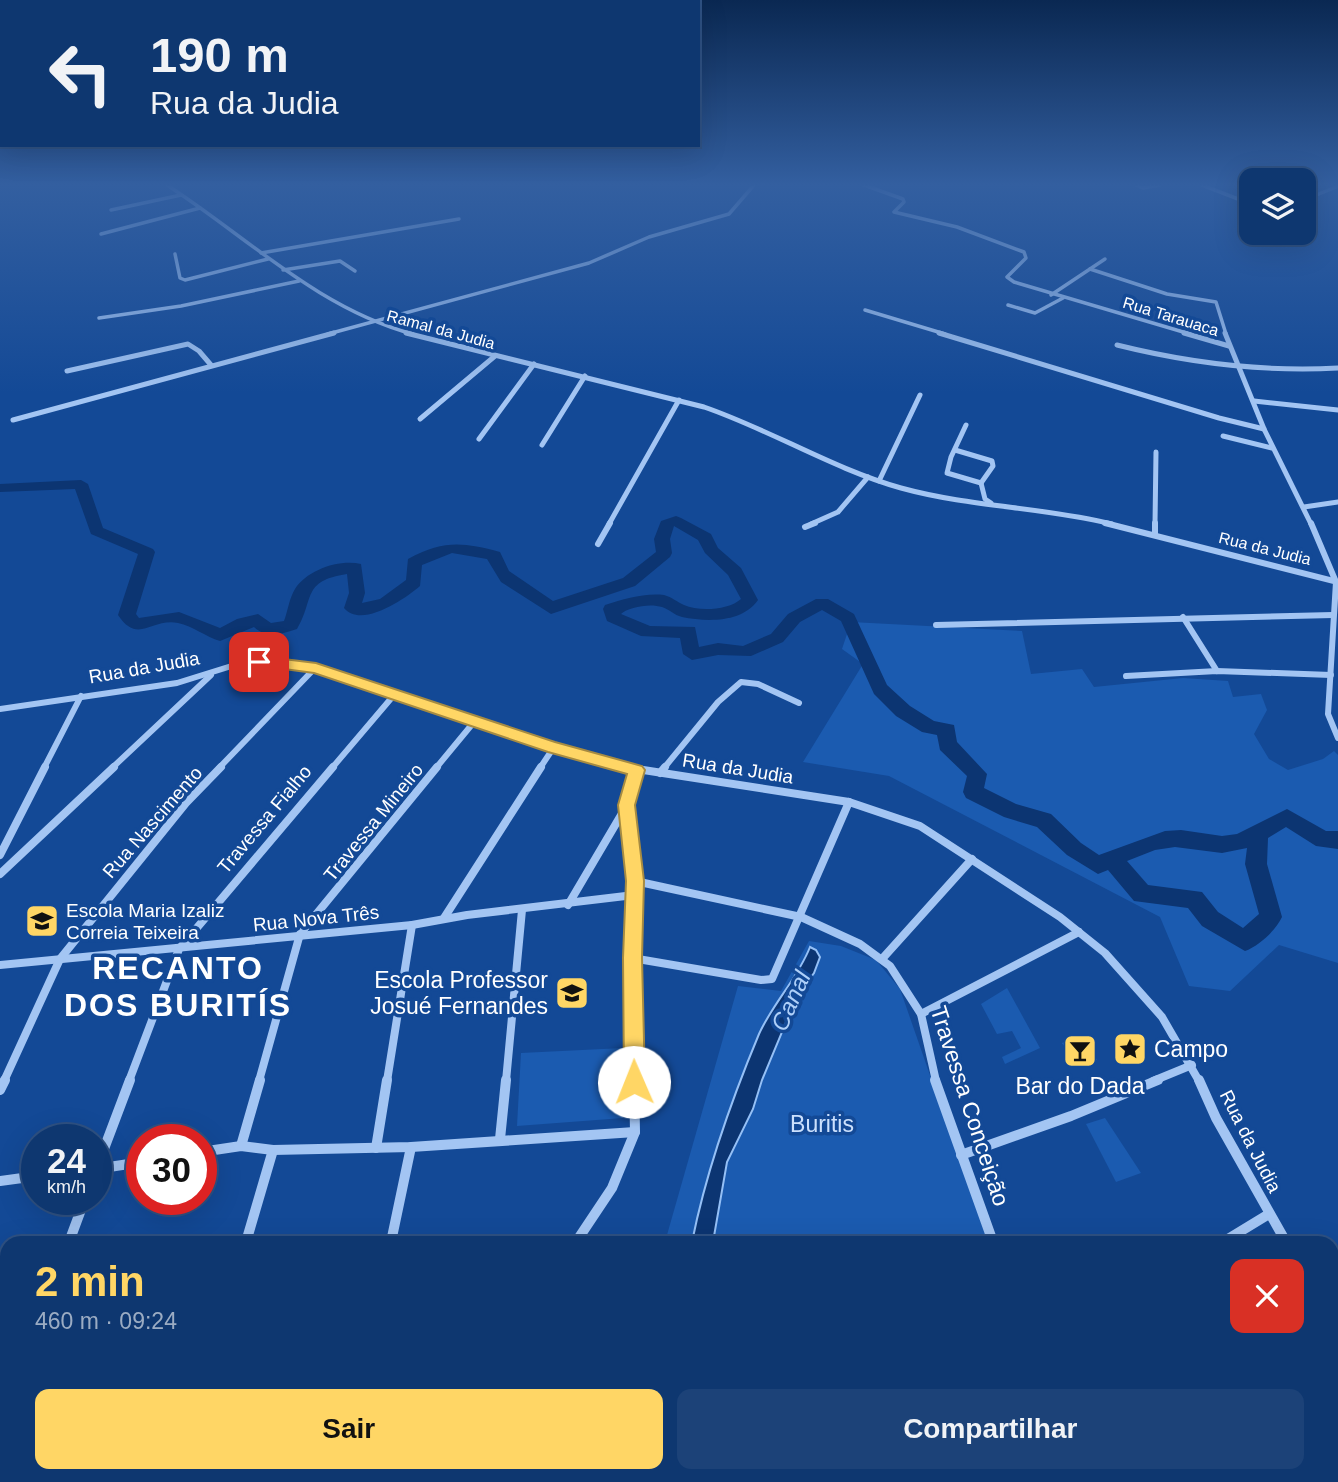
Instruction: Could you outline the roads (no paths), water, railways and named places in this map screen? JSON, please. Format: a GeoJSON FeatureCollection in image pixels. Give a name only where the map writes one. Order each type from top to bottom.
{"type":"FeatureCollection","features":[{"type":"Feature","properties":{"kind":"street"},"geometry":{"type":"LineString","coordinates":[[175,254],[183,280],[268,259]]}},
{"type":"Feature","properties":{"kind":"street","name":"Ramal da Judia"},"geometry":{"type":"LineString","coordinates":[[262,254],[299,281],[371,322],[495,356],[679,400],[745,421]]}},
{"type":"Feature","properties":{"kind":"street"},"geometry":{"type":"LineString","coordinates":[[13,420],[589,263],[609,254]]}},
{"type":"Feature","properties":{"kind":"street","name":"Rua Tarauaca"},"geometry":{"type":"LineString","coordinates":[[1025,254],[1026,258],[1008,275],[1008,279],[1051,295],[1229,346]]}},
{"type":"Feature","properties":{"kind":"street"},"geometry":{"type":"LineString","coordinates":[[1051,295],[1105,259]]}},
{"type":"Feature","properties":{"kind":"street"},"geometry":{"type":"LineString","coordinates":[[283,270],[340,261],[355,271]]}},
{"type":"Feature","properties":{"kind":"street"},"geometry":{"type":"LineString","coordinates":[[1090,269],[1167,294],[1216,302],[1229,346],[1272,448],[1304,507],[1337,582],[1328,714],[1329,723],[1338,738]]}},
{"type":"Feature","properties":{"kind":"street"},"geometry":{"type":"LineString","coordinates":[[99,318],[181,306],[299,281]]}},
{"type":"Feature","properties":{"kind":"street"},"geometry":{"type":"LineString","coordinates":[[1008,305],[1035,313],[1063,298]]}},
{"type":"Feature","properties":{"kind":"street"},"geometry":{"type":"LineString","coordinates":[[865,310],[1219,418],[1264,429]]}},
{"type":"Feature","properties":{"kind":"street"},"geometry":{"type":"LineString","coordinates":[[67,371],[188,344],[199,351],[211,365]]}},
{"type":"Feature","properties":{"kind":"street"},"geometry":{"type":"LineString","coordinates":[[1117,345],[1139,351],[1239,365],[1298,370],[1338,368]]}},
{"type":"Feature","properties":{"kind":"street"},"geometry":{"type":"LineString","coordinates":[[421,419],[495,356]]}},
{"type":"Feature","properties":{"kind":"street"},"geometry":{"type":"LineString","coordinates":[[479,439],[534,364]]}},
{"type":"Feature","properties":{"kind":"street"},"geometry":{"type":"LineString","coordinates":[[542,445],[585,376]]}},
{"type":"Feature","properties":{"kind":"street"},"geometry":{"type":"LineString","coordinates":[[880,481],[920,396]]}},
{"type":"Feature","properties":{"kind":"street"},"geometry":{"type":"LineString","coordinates":[[598,544],[679,400]]}},
{"type":"Feature","properties":{"kind":"street"},"geometry":{"type":"LineString","coordinates":[[1254,401],[1338,410]]}},
{"type":"Feature","properties":{"kind":"street","name":"Rua da Judia"},"geometry":{"type":"LineString","coordinates":[[745,421],[880,481],[953,499],[1056,511],[1337,582]]}},
{"type":"Feature","properties":{"kind":"street"},"geometry":{"type":"LineString","coordinates":[[966,425],[947,473],[981,483]]}},
{"type":"Feature","properties":{"kind":"street"},"geometry":{"type":"LineString","coordinates":[[1223,436],[1272,448]]}},
{"type":"Feature","properties":{"kind":"street"},"geometry":{"type":"LineString","coordinates":[[955,450],[992,461],[993,466],[981,483],[985,499],[992,504]]}},
{"type":"Feature","properties":{"kind":"street"},"geometry":{"type":"LineString","coordinates":[[1155,535],[1156,452]]}},
{"type":"Feature","properties":{"kind":"street"},"geometry":{"type":"LineString","coordinates":[[805,527],[838,512],[868,477]]}},
{"type":"Feature","properties":{"kind":"street"},"geometry":{"type":"LineString","coordinates":[[1304,507],[1338,502]]}},
{"type":"Feature","properties":{"kind":"street"},"geometry":{"type":"LineString","coordinates":[[936,625],[1333,615]]}},
{"type":"Feature","properties":{"kind":"street"},"geometry":{"type":"LineString","coordinates":[[1183,617],[1217,671]]}},
{"type":"Feature","properties":{"kind":"street","name":"Rua da Judia"},"geometry":{"type":"LineString","coordinates":[[0,709],[177,683],[259,662],[316,668],[474,722],[637,770],[849,802],[919,826],[1080,932],[1133,982],[1162,1017],[1192,1065],[1216,1118],[1282,1236]]}},
{"type":"Feature","properties":{"kind":"street","name":"Rua Nascimento"},"geometry":{"type":"LineString","coordinates":[[0,1090],[60,959],[186,803],[316,668]]}},
{"type":"Feature","properties":{"kind":"street"},"geometry":{"type":"LineString","coordinates":[[1126,676],[1217,671],[1331,675]]}},
{"type":"Feature","properties":{"kind":"street"},"geometry":{"type":"LineString","coordinates":[[0,874],[107,776],[213,672]]}},
{"type":"Feature","properties":{"kind":"street"},"geometry":{"type":"LineString","coordinates":[[660,773],[718,702],[741,682],[758,684],[799,703]]}},
{"type":"Feature","properties":{"kind":"street","name":"Travessa Fialho"},"geometry":{"type":"LineString","coordinates":[[112,1127],[179,949],[394,695]]}},
{"type":"Feature","properties":{"kind":"street"},"geometry":{"type":"LineString","coordinates":[[0,855],[81,696]]}},
{"type":"Feature","properties":{"kind":"street","name":"Travessa Mineiro"},"geometry":{"type":"LineString","coordinates":[[241,1146],[300,934],[474,722]]}},
{"type":"Feature","properties":{"kind":"street"},"geometry":{"type":"LineString","coordinates":[[444,918],[554,747]]}},
{"type":"Feature","properties":{"kind":"street"},"geometry":{"type":"LineString","coordinates":[[568,905],[627,805],[637,770]]}},
{"type":"Feature","properties":{"kind":"street"},"geometry":{"type":"LineString","coordinates":[[632,958],[767,980],[775,976],[849,802]]}},
{"type":"Feature","properties":{"kind":"street"},"geometry":{"type":"LineString","coordinates":[[580,1236],[612,1188],[635,1132],[632,958],[635,881],[627,805]]}},
{"type":"Feature","properties":{"kind":"street"},"geometry":{"type":"LineString","coordinates":[[883,959],[972,859]]}},
{"type":"Feature","properties":{"kind":"street","name":"Travessa Conceição"},"geometry":{"type":"LineString","coordinates":[[635,881],[801,917],[845,936],[883,959],[900,978],[920,1014],[938,1091],[991,1236]]}},
{"type":"Feature","properties":{"kind":"street","name":"Rua Nova Três"},"geometry":{"type":"LineString","coordinates":[[0,965],[412,925],[444,918],[634,895]]}},
{"type":"Feature","properties":{"kind":"street"},"geometry":{"type":"LineString","coordinates":[[500,1139],[522,910]]}},
{"type":"Feature","properties":{"kind":"street"},"geometry":{"type":"LineString","coordinates":[[376,1148],[412,925]]}},
{"type":"Feature","properties":{"kind":"street"},"geometry":{"type":"LineString","coordinates":[[920,1014],[1080,932]]}},
{"type":"Feature","properties":{"kind":"street"},"geometry":{"type":"LineString","coordinates":[[961,1155],[1071,1116],[1192,1065]]}},
{"type":"Feature","properties":{"kind":"street"},"geometry":{"type":"LineString","coordinates":[[217,1150],[241,1146],[273,1150],[411,1147],[635,1132]]}},
{"type":"Feature","properties":{"kind":"street"},"geometry":{"type":"LineString","coordinates":[[392,1236],[411,1147]]}},
{"type":"Feature","properties":{"kind":"street"},"geometry":{"type":"LineString","coordinates":[[248,1236],[273,1150]]}},
{"type":"Feature","properties":{"kind":"street"},"geometry":{"type":"LineString","coordinates":[[0,1181],[21,1178]]}},
{"type":"Feature","properties":{"kind":"street"},"geometry":{"type":"LineString","coordinates":[[1233,1236],[1269,1214]]}},
{"type":"Feature","properties":{"kind":"street"},"geometry":{"type":"LineString","coordinates":[[71,1236],[79,1215]]}},
{"type":"Feature","properties":{"kind":"water","name":"Canal"},"geometry":{"type":"Polygon","coordinates":[[[810,947],[816,950],[820,957],[814,973],[797,996],[762,1080],[753,1109],[727,1162],[714,1236],[693,1236],[712,1163],[749,1059],[765,1023],[810,947]]]}},
{"type":"Feature","properties":{"kind":"waterway"},"geometry":{"type":"LineString","coordinates":[[0,488],[81,484],[96,531],[147,552],[127,615],[135,625],[171,617],[187,620],[220,635],[243,623],[258,620],[269,629],[291,625],[299,598],[308,584],[322,575],[338,570],[355,568],[357,593],[352,608],[379,605],[393,599],[414,582],[414,563],[435,552],[452,548],[494,556],[500,571],[507,578],[551,608],[629,582],[664,553],[662,539],[666,524],[676,521],[705,537],[711,550],[735,572],[750,600],[738,611],[702,614],[681,611],[665,601],[641,600],[611,609],[613,617],[632,627],[650,632],[689,631],[688,641],[692,654],[718,649],[745,652],[777,638],[794,618],[822,603],[848,618],[880,689],[903,711],[929,727],[947,730],[947,745],[977,774],[973,792],[1011,811],[1044,820],[1074,849],[1098,865],[1135,848],[1165,839],[1237,843],[1287,817],[1323,840],[1338,840]]}},
{"type":"Feature","properties":{"kind":"waterway"},"geometry":{"type":"LineString","coordinates":[[1112,859],[1142,894],[1194,899],[1210,919],[1245,941],[1271,917],[1256,864],[1258,836]]}},
{"type":"Feature","properties":{"kind":"place","name":"Escola Maria Izaliz Correia Teixeira"},"geometry":{"type":"Point","coordinates":[42,921]}},
{"type":"Feature","properties":{"kind":"place","name":"Escola Professor Josué Fernandes"},"geometry":{"type":"Point","coordinates":[572,993]}},
{"type":"Feature","properties":{"kind":"place","name":"Campo"},"geometry":{"type":"Point","coordinates":[1130,1049]}},
{"type":"Feature","properties":{"kind":"place","name":"Bar do Dada"},"geometry":{"type":"Point","coordinates":[1080,1051]}},
{"type":"Feature","properties":{"kind":"district","name":"RECANTO DOS BURITÍS"},"geometry":{"type":"Point","coordinates":[178,986]}},
{"type":"Feature","properties":{"kind":"park label","name":"Buritis"},"geometry":{"type":"Point","coordinates":[822,1124]}}]}
